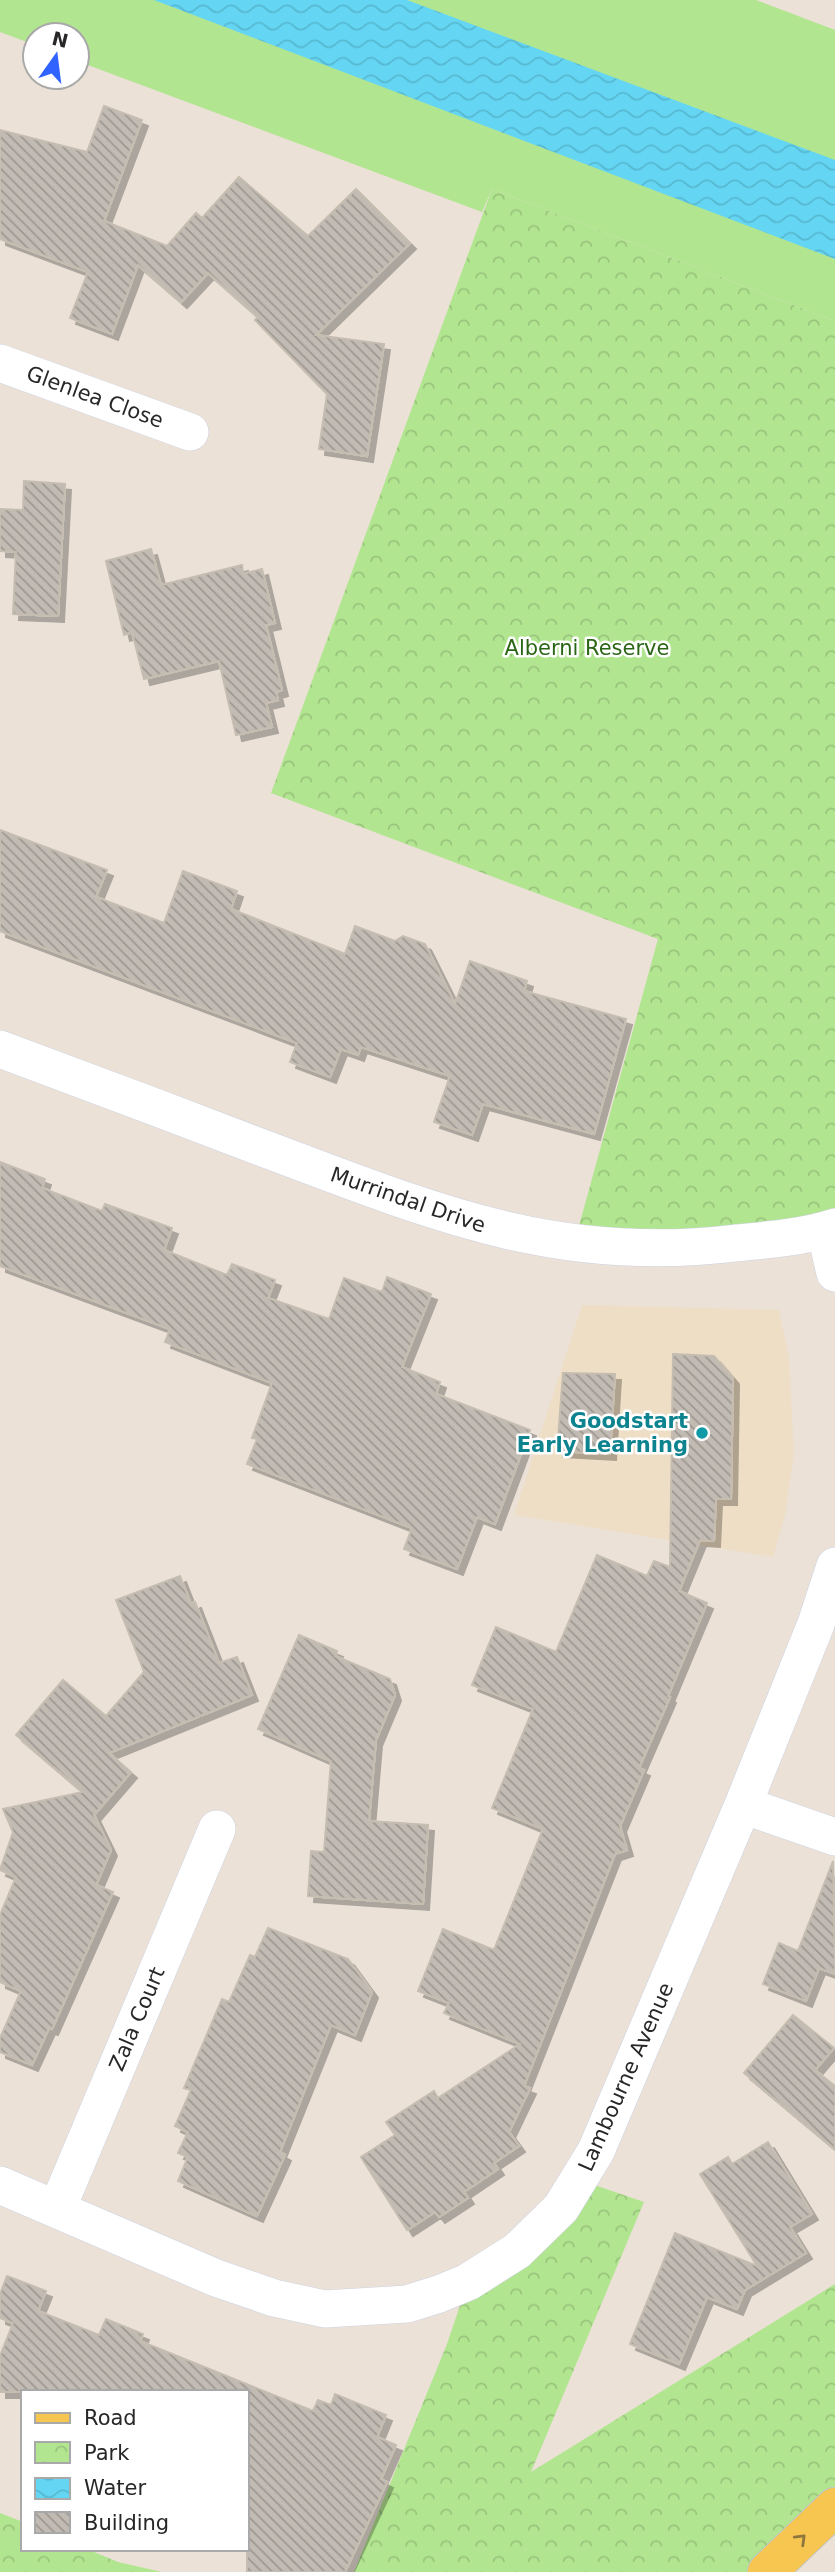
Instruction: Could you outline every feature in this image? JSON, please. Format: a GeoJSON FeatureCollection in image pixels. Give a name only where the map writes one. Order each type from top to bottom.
{"type":"FeatureCollection","features":[{"type":"Feature","properties":{"kind":"main road"},"geometry":{"type":"LineString","coordinates":[[768,2572],[835,2507]]}},
{"type":"Feature","properties":{"kind":"street","name":"Glenlea Close"},"geometry":{"type":"LineString","coordinates":[[0,363],[190,432]]}},
{"type":"Feature","properties":{"kind":"street","name":"Murrindal Drive"},"geometry":{"type":"LineString","coordinates":[[0,1049],[395,1198],[467,1222],[522,1236],[574,1244],[657,1250],[715,1246],[830,1228]]}},
{"type":"Feature","properties":{"kind":"street"},"geometry":{"type":"LineString","coordinates":[[830,1228],[835,1273]]}},
{"type":"Feature","properties":{"kind":"street","name":"Lambourne Avenue"},"geometry":{"type":"LineString","coordinates":[[0,2185],[216,2278],[274,2298],[325,2309],[407,2304],[439,2294],[480,2275],[539,2232],[561,2208],[596,2151],[743,1805],[816,1624],[835,1566]]}},
{"type":"Feature","properties":{"kind":"street"},"geometry":{"type":"LineString","coordinates":[[743,1805],[835,1837]]}},
{"type":"Feature","properties":{"kind":"street","name":"Zala Court"},"geometry":{"type":"LineString","coordinates":[[57,2209],[217,1829]]}},
{"type":"Feature","properties":{"kind":"shaded area"},"geometry":{"type":"Polygon","coordinates":[[[582,1305],[779,1310],[789,1358],[794,1454],[785,1515],[773,1557],[514,1515],[582,1305]]]}},
{"type":"Feature","properties":{"kind":"green space"},"geometry":{"type":"Polygon","coordinates":[[[0,0],[756,0],[835,30],[835,321],[492,189],[482,212],[91,66],[91,21],[21,21],[21,40],[0,32],[0,0]]]}},
{"type":"Feature","properties":{"kind":"green space","name":"Alberni Reserve"},"geometry":{"type":"Polygon","coordinates":[[[492,189],[835,321],[835,1273],[825,1230],[574,1244],[658,939],[271,793],[492,189]]]}},
{"type":"Feature","properties":{"kind":"green space"},"geometry":{"type":"Polygon","coordinates":[[[580,2180],[644,2202],[531,2472],[835,2284],[835,2507],[767,2572],[354,2572],[447,2344],[468,2282],[580,2180]]]}},
{"type":"Feature","properties":{"kind":"green space"},"geometry":{"type":"Polygon","coordinates":[[[0,2513],[21,2521],[21,2551],[92,2551],[118,2562],[162,2572],[0,2572],[0,2513]]]}},
{"type":"Feature","properties":{"kind":"water"},"geometry":{"type":"Polygon","coordinates":[[[154,0],[407,0],[835,160],[835,259],[154,0]]]}},
{"type":"Feature","properties":{"kind":"building"},"geometry":{"type":"Polygon","coordinates":[[[104,106],[142,120],[104,221],[167,246],[196,213],[202,218],[239,177],[308,236],[356,189],[410,243],[316,335],[384,344],[367,456],[319,449],[327,394],[255,320],[258,317],[208,273],[181,302],[138,265],[112,334],[70,318],[88,272],[0,239],[0,130],[87,152],[104,106]]]}},
{"type":"Feature","properties":{"kind":"building"},"geometry":{"type":"Polygon","coordinates":[[[24,481],[65,484],[58,616],[13,614],[16,552],[0,551],[0,509],[23,510],[24,481]]]}},
{"type":"Feature","properties":{"kind":"building"},"geometry":{"type":"Polygon","coordinates":[[[151,549],[161,585],[242,565],[243,574],[262,569],[275,623],[266,625],[282,690],[276,692],[278,700],[266,703],[272,727],[236,735],[219,661],[144,679],[132,632],[124,635],[106,561],[151,549]]]}},
{"type":"Feature","properties":{"kind":"building"},"geometry":{"type":"Polygon","coordinates":[[[0,830],[107,870],[96,897],[164,923],[183,871],[237,891],[231,909],[345,954],[355,926],[395,941],[403,936],[425,944],[455,1004],[470,961],[527,981],[524,991],[626,1019],[594,1134],[483,1104],[472,1135],[434,1122],[450,1076],[361,1047],[358,1055],[341,1049],[330,1077],[290,1062],[297,1043],[0,931],[0,830]]]}},
{"type":"Feature","properties":{"kind":"building"},"geometry":{"type":"Polygon","coordinates":[[[0,1162],[45,1179],[42,1188],[102,1211],[105,1204],[172,1228],[164,1250],[227,1275],[232,1264],[275,1280],[268,1298],[329,1319],[344,1278],[382,1292],[387,1277],[431,1294],[402,1367],[440,1382],[436,1394],[530,1430],[495,1524],[477,1517],[457,1569],[404,1549],[412,1528],[247,1464],[257,1439],[252,1438],[272,1383],[165,1342],[170,1329],[0,1266],[0,1162]]]}},
{"type":"Feature","properties":{"kind":"building"},"geometry":{"type":"Polygon","coordinates":[[[673,1354],[714,1356],[733,1378],[731,1499],[716,1499],[714,1541],[700,1540],[679,1591],[707,1603],[639,1768],[644,1770],[620,1826],[627,1850],[615,1854],[524,2086],[530,2088],[509,2132],[519,2146],[494,2163],[498,2169],[464,2192],[468,2198],[439,2217],[435,2212],[407,2230],[361,2157],[395,2135],[386,2122],[434,2091],[438,2098],[520,2044],[444,2013],[449,2003],[418,1991],[443,1929],[494,1950],[543,1829],[492,1808],[533,1709],[472,1685],[496,1627],[556,1652],[597,1555],[647,1576],[654,1561],[670,1567],[673,1354]]]}},
{"type":"Feature","properties":{"kind":"building"},"geometry":{"type":"Polygon","coordinates":[[[563,1373],[615,1374],[610,1454],[557,1451],[563,1373]]]}},
{"type":"Feature","properties":{"kind":"building"},"geometry":{"type":"Polygon","coordinates":[[[180,1576],[191,1604],[195,1602],[219,1663],[237,1657],[252,1695],[109,1753],[131,1772],[94,1815],[111,1850],[96,1885],[113,1892],[52,2029],[49,2028],[32,2065],[0,2052],[0,2038],[21,1991],[0,1982],[0,1915],[16,1877],[0,1870],[13,1832],[3,1809],[83,1792],[16,1735],[63,1680],[106,1716],[144,1672],[116,1600],[180,1576]]]}},
{"type":"Feature","properties":{"kind":"building"},"geometry":{"type":"Polygon","coordinates":[[[299,1635],[337,1651],[335,1656],[390,1679],[395,1695],[376,1740],[369,1821],[428,1825],[423,1904],[308,1896],[311,1851],[324,1852],[331,1761],[258,1729],[299,1635]]]}},
{"type":"Feature","properties":{"kind":"building"},"geometry":{"type":"Polygon","coordinates":[[[833,1861],[835,1974],[819,1968],[806,2001],[763,1984],[779,1943],[798,1951],[833,1861]]]}},
{"type":"Feature","properties":{"kind":"building"},"geometry":{"type":"Polygon","coordinates":[[[268,1928],[348,1959],[372,1992],[355,2035],[331,2025],[280,2152],[285,2155],[257,2216],[178,2181],[188,2157],[178,2153],[188,2132],[175,2126],[191,2090],[184,2088],[222,1999],[229,2002],[250,1955],[255,1957],[268,1928]]]}},
{"type":"Feature","properties":{"kind":"building"},"geometry":{"type":"Polygon","coordinates":[[[793,2015],[834,2048],[815,2070],[835,2086],[835,2149],[744,2073],[793,2015]]]}},
{"type":"Feature","properties":{"kind":"building"},"geometry":{"type":"Polygon","coordinates":[[[768,2142],[812,2214],[790,2227],[806,2253],[745,2290],[737,2309],[707,2297],[679,2364],[630,2344],[675,2233],[757,2266],[700,2174],[728,2157],[732,2164],[768,2142]]]}},
{"type":"Feature","properties":{"kind":"building"},"geometry":{"type":"Polygon","coordinates":[[[7,2276],[46,2291],[38,2311],[99,2335],[106,2319],[143,2334],[140,2341],[313,2411],[318,2400],[331,2405],[335,2394],[386,2415],[377,2437],[396,2445],[381,2479],[387,2482],[345,2572],[247,2572],[248,2390],[0,2392],[0,2356],[13,2323],[0,2318],[0,2294],[7,2276]]]}},
{"type":"Feature","properties":{"kind":"place","name":"Goodstart Early Learning"},"geometry":{"type":"Point","coordinates":[702,1433]}}]}
